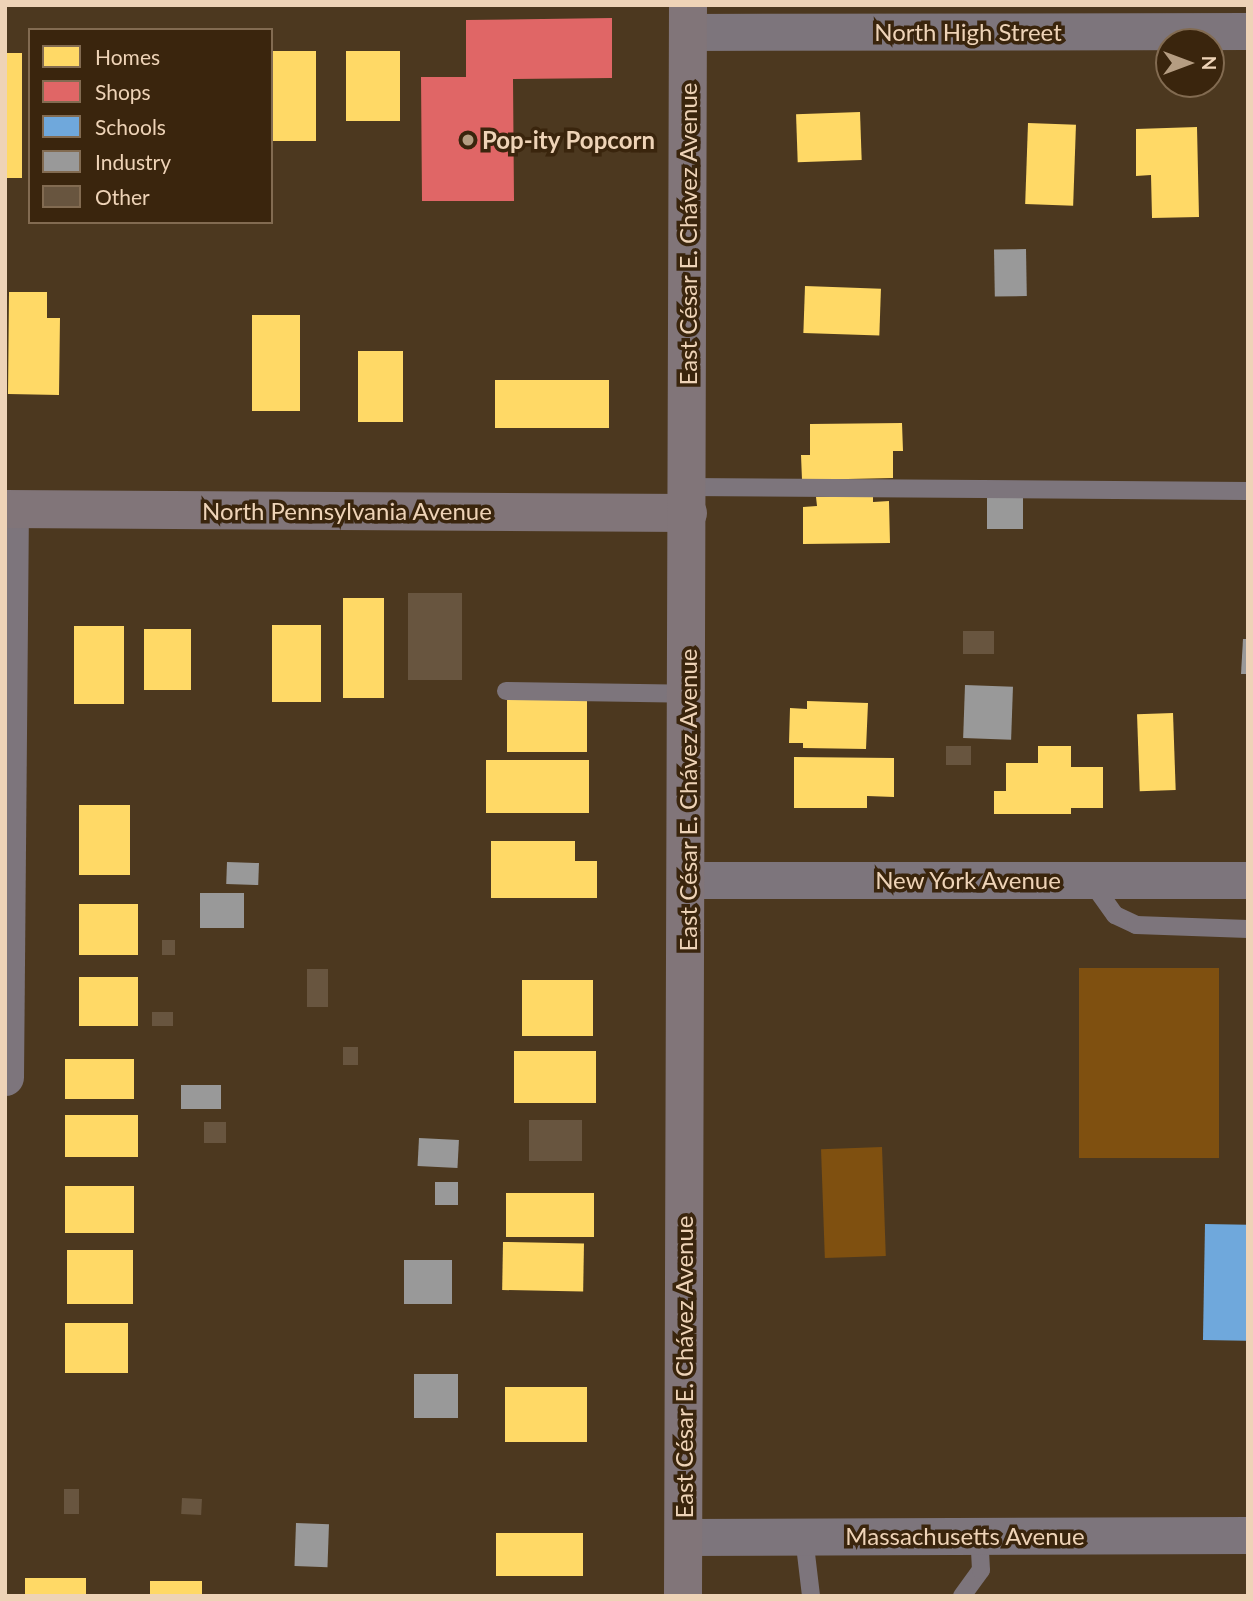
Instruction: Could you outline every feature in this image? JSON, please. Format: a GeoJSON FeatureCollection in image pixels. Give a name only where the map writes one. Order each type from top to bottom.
{"type":"FeatureCollection","features":[{"type":"Feature","properties":{"kind":"street","name":"North High Street"},"geometry":{"type":"LineString","coordinates":[[688,19],[1248,31]]}},
{"type":"Feature","properties":{"kind":"street","name":"East César E. Chávez Avenue"},"geometry":{"type":"LineString","coordinates":[[683,1596],[688,880],[688,19]]}},
{"type":"Feature","properties":{"kind":"street","name":"North Pennsylvania Avenue"},"geometry":{"type":"LineString","coordinates":[[8,509],[688,500]]}},
{"type":"Feature","properties":{"kind":"street"},"geometry":{"type":"LineString","coordinates":[[5,1077],[8,509]]}},
{"type":"Feature","properties":{"kind":"street","name":"New York Avenue"},"geometry":{"type":"LineString","coordinates":[[688,880],[1248,880]]}},
{"type":"Feature","properties":{"kind":"street","name":"Massachusetts Avenue"},"geometry":{"type":"LineString","coordinates":[[683,1537],[1248,1535]]}},
{"type":"Feature","properties":{"kind":"lane"},"geometry":{"type":"LineString","coordinates":[[688,500],[1248,491]]}},
{"type":"Feature","properties":{"kind":"lane"},"geometry":{"type":"LineString","coordinates":[[506,691],[688,694]]}},
{"type":"Feature","properties":{"kind":"lane"},"geometry":{"type":"LineString","coordinates":[[1090,880],[1115,915],[1136,925],[1248,929]]}},
{"type":"Feature","properties":{"kind":"lane"},"geometry":{"type":"LineString","coordinates":[[973,1592],[981,1570],[979,1536]]}},
{"type":"Feature","properties":{"kind":"lane"},"geometry":{"type":"LineString","coordinates":[[804,1537],[811,1596]]}},
{"type":"Feature","properties":{"kind":"shaded area"},"geometry":{"type":"Polygon","coordinates":[[[1079,968],[1219,968],[1219,1158],[1079,1158],[1079,968]]]}},
{"type":"Feature","properties":{"kind":"shaded area"},"geometry":{"type":"Polygon","coordinates":[[[882,1147],[886,1256],[825,1258],[821,1149],[882,1147]]]}},
{"type":"Feature","properties":{"kind":"building: Homes"},"geometry":{"type":"Polygon","coordinates":[[[273,51],[316,51],[316,141],[273,141],[273,51]]]}},
{"type":"Feature","properties":{"kind":"building: Homes"},"geometry":{"type":"Polygon","coordinates":[[[346,51],[400,51],[400,121],[346,121],[346,51]]]}},
{"type":"Feature","properties":{"kind":"building: Homes"},"geometry":{"type":"Polygon","coordinates":[[[5,53],[22,53],[22,178],[5,178],[5,53]]]}},
{"type":"Feature","properties":{"kind":"building: Homes"},"geometry":{"type":"Polygon","coordinates":[[[860,112],[862,160],[798,162],[796,114],[860,112]]]}},
{"type":"Feature","properties":{"kind":"building: Homes"},"geometry":{"type":"Polygon","coordinates":[[[1028,123],[1076,125],[1073,206],[1025,204],[1028,123]]]}},
{"type":"Feature","properties":{"kind":"building: Homes"},"geometry":{"type":"Polygon","coordinates":[[[1197,127],[1199,217],[1152,218],[1151,175],[1136,176],[1136,129],[1197,127]]]}},
{"type":"Feature","properties":{"kind":"building: Homes"},"geometry":{"type":"Polygon","coordinates":[[[805,286],[881,289],[879,336],[803,333],[805,286]]]}},
{"type":"Feature","properties":{"kind":"building: Homes"},"geometry":{"type":"Polygon","coordinates":[[[9,292],[47,292],[47,318],[60,318],[59,395],[8,394],[9,292]]]}},
{"type":"Feature","properties":{"kind":"building: Homes"},"geometry":{"type":"Polygon","coordinates":[[[252,315],[300,315],[300,411],[252,411],[252,315]]]}},
{"type":"Feature","properties":{"kind":"building: Homes"},"geometry":{"type":"Polygon","coordinates":[[[358,351],[403,351],[403,422],[358,422],[358,351]]]}},
{"type":"Feature","properties":{"kind":"building: Homes"},"geometry":{"type":"Polygon","coordinates":[[[495,380],[609,380],[609,428],[495,428],[495,380]]]}},
{"type":"Feature","properties":{"kind":"building: Homes"},"geometry":{"type":"Polygon","coordinates":[[[902,423],[903,451],[893,451],[893,478],[802,480],[801,455],[810,455],[810,424],[902,423]]]}},
{"type":"Feature","properties":{"kind":"building: Homes"},"geometry":{"type":"Polygon","coordinates":[[[873,496],[873,502],[889,501],[890,543],[803,544],[803,507],[817,506],[816,497],[873,496]]]}},
{"type":"Feature","properties":{"kind":"building: Homes"},"geometry":{"type":"Polygon","coordinates":[[[343,598],[384,598],[384,698],[343,698],[343,598]]]}},
{"type":"Feature","properties":{"kind":"building: Homes"},"geometry":{"type":"Polygon","coordinates":[[[272,625],[321,625],[321,702],[272,702],[272,625]]]}},
{"type":"Feature","properties":{"kind":"building: Homes"},"geometry":{"type":"Polygon","coordinates":[[[74,626],[124,626],[124,704],[74,704],[74,626]]]}},
{"type":"Feature","properties":{"kind":"building: Homes"},"geometry":{"type":"Polygon","coordinates":[[[144,629],[191,629],[191,690],[144,690],[144,629]]]}},
{"type":"Feature","properties":{"kind":"building: Homes"},"geometry":{"type":"Polygon","coordinates":[[[507,698],[587,698],[587,752],[507,752],[507,698]]]}},
{"type":"Feature","properties":{"kind":"building: Homes"},"geometry":{"type":"Polygon","coordinates":[[[807,701],[868,703],[866,749],[803,748],[803,743],[789,743],[790,708],[807,709],[807,701]]]}},
{"type":"Feature","properties":{"kind":"building: Homes"},"geometry":{"type":"Polygon","coordinates":[[[1173,713],[1176,790],[1140,791],[1137,714],[1173,713]]]}},
{"type":"Feature","properties":{"kind":"building: Homes"},"geometry":{"type":"Polygon","coordinates":[[[1038,746],[1071,746],[1071,767],[1103,767],[1103,808],[1071,808],[1071,814],[994,814],[994,791],[1006,791],[1006,763],[1038,763],[1038,746]]]}},
{"type":"Feature","properties":{"kind":"building: Homes"},"geometry":{"type":"Polygon","coordinates":[[[794,757],[894,758],[894,797],[867,796],[867,808],[794,808],[794,757]]]}},
{"type":"Feature","properties":{"kind":"building: Homes"},"geometry":{"type":"Polygon","coordinates":[[[486,760],[589,760],[589,813],[486,813],[486,760]]]}},
{"type":"Feature","properties":{"kind":"building: Homes"},"geometry":{"type":"Polygon","coordinates":[[[79,805],[130,805],[130,875],[79,875],[79,805]]]}},
{"type":"Feature","properties":{"kind":"building: Homes"},"geometry":{"type":"Polygon","coordinates":[[[491,841],[575,841],[575,861],[597,861],[597,898],[491,898],[491,841]]]}},
{"type":"Feature","properties":{"kind":"building: Homes"},"geometry":{"type":"Polygon","coordinates":[[[79,904],[138,904],[138,955],[79,955],[79,904]]]}},
{"type":"Feature","properties":{"kind":"building: Homes"},"geometry":{"type":"Polygon","coordinates":[[[79,977],[138,977],[138,1026],[79,1026],[79,977]]]}},
{"type":"Feature","properties":{"kind":"building: Homes"},"geometry":{"type":"Polygon","coordinates":[[[522,980],[593,980],[593,1036],[522,1036],[522,980]]]}},
{"type":"Feature","properties":{"kind":"building: Homes"},"geometry":{"type":"Polygon","coordinates":[[[514,1051],[596,1051],[596,1103],[514,1103],[514,1051]]]}},
{"type":"Feature","properties":{"kind":"building: Homes"},"geometry":{"type":"Polygon","coordinates":[[[65,1059],[134,1059],[134,1099],[65,1099],[65,1059]]]}},
{"type":"Feature","properties":{"kind":"building: Homes"},"geometry":{"type":"Polygon","coordinates":[[[65,1115],[138,1115],[138,1157],[65,1157],[65,1115]]]}},
{"type":"Feature","properties":{"kind":"building: Homes"},"geometry":{"type":"Polygon","coordinates":[[[65,1186],[134,1186],[134,1233],[65,1233],[65,1186]]]}},
{"type":"Feature","properties":{"kind":"building: Homes"},"geometry":{"type":"Polygon","coordinates":[[[506,1193],[594,1193],[594,1237],[506,1237],[506,1193]]]}},
{"type":"Feature","properties":{"kind":"building: Homes"},"geometry":{"type":"Polygon","coordinates":[[[503,1242],[584,1243],[583,1291],[502,1290],[503,1242]]]}},
{"type":"Feature","properties":{"kind":"building: Homes"},"geometry":{"type":"Polygon","coordinates":[[[67,1250],[133,1250],[133,1304],[67,1304],[67,1250]]]}},
{"type":"Feature","properties":{"kind":"building: Homes"},"geometry":{"type":"Polygon","coordinates":[[[65,1323],[128,1323],[128,1373],[65,1373],[65,1323]]]}},
{"type":"Feature","properties":{"kind":"building: Homes"},"geometry":{"type":"Polygon","coordinates":[[[505,1387],[587,1387],[587,1442],[505,1442],[505,1387]]]}},
{"type":"Feature","properties":{"kind":"building: Homes"},"geometry":{"type":"Polygon","coordinates":[[[496,1533],[583,1533],[583,1576],[496,1576],[496,1533]]]}},
{"type":"Feature","properties":{"kind":"building: Homes"},"geometry":{"type":"Polygon","coordinates":[[[25,1578],[86,1578],[86,1596],[25,1596],[25,1578]]]}},
{"type":"Feature","properties":{"kind":"building: Homes"},"geometry":{"type":"Polygon","coordinates":[[[150,1581],[202,1581],[202,1596],[150,1596],[150,1581]]]}},
{"type":"Feature","properties":{"kind":"building: Shops","name":"Pop-ity Popcorn"},"geometry":{"type":"Polygon","coordinates":[[[612,18],[612,78],[513,79],[514,201],[422,201],[421,77],[466,77],[466,20],[612,18]]]}},
{"type":"Feature","properties":{"kind":"building: Schools"},"geometry":{"type":"Polygon","coordinates":[[[1205,1224],[1248,1225],[1246,1341],[1203,1340],[1205,1224]]]}},
{"type":"Feature","properties":{"kind":"building: Industry"},"geometry":{"type":"Polygon","coordinates":[[[1026,249],[1027,296],[995,297],[994,250],[1026,249]]]}},
{"type":"Feature","properties":{"kind":"building: Industry"},"geometry":{"type":"Polygon","coordinates":[[[987,498],[1023,498],[1023,529],[987,529],[987,498]]]}},
{"type":"Feature","properties":{"kind":"building: Industry"},"geometry":{"type":"Polygon","coordinates":[[[1243,639],[1248,639],[1248,674],[1241,674],[1243,639]]]}},
{"type":"Feature","properties":{"kind":"building: Industry"},"geometry":{"type":"Polygon","coordinates":[[[965,685],[1013,687],[1011,740],[963,738],[965,685]]]}},
{"type":"Feature","properties":{"kind":"building: Industry"},"geometry":{"type":"Polygon","coordinates":[[[227,862],[259,863],[258,885],[226,884],[227,862]]]}},
{"type":"Feature","properties":{"kind":"building: Industry"},"geometry":{"type":"Polygon","coordinates":[[[200,893],[244,893],[244,928],[200,928],[200,893]]]}},
{"type":"Feature","properties":{"kind":"building: Industry"},"geometry":{"type":"Polygon","coordinates":[[[181,1085],[221,1085],[221,1109],[181,1109],[181,1085]]]}},
{"type":"Feature","properties":{"kind":"building: Industry"},"geometry":{"type":"Polygon","coordinates":[[[419,1138],[459,1140],[457,1168],[418,1166],[419,1138]]]}},
{"type":"Feature","properties":{"kind":"building: Industry"},"geometry":{"type":"Polygon","coordinates":[[[435,1182],[458,1182],[458,1205],[435,1205],[435,1182]]]}},
{"type":"Feature","properties":{"kind":"building: Industry"},"geometry":{"type":"Polygon","coordinates":[[[404,1260],[452,1260],[452,1304],[404,1304],[404,1260]]]}},
{"type":"Feature","properties":{"kind":"building: Industry"},"geometry":{"type":"Polygon","coordinates":[[[414,1374],[458,1374],[458,1418],[414,1418],[414,1374]]]}},
{"type":"Feature","properties":{"kind":"building: Industry"},"geometry":{"type":"Polygon","coordinates":[[[296,1523],[329,1524],[327,1567],[294,1566],[296,1523]]]}},
{"type":"Feature","properties":{"kind":"building: Other"},"geometry":{"type":"Polygon","coordinates":[[[408,593],[462,593],[462,680],[408,680],[408,593]]]}},
{"type":"Feature","properties":{"kind":"building: Other"},"geometry":{"type":"Polygon","coordinates":[[[963,631],[994,631],[994,654],[963,654],[963,631]]]}},
{"type":"Feature","properties":{"kind":"building: Other"},"geometry":{"type":"Polygon","coordinates":[[[946,746],[971,746],[971,765],[946,765],[946,746]]]}},
{"type":"Feature","properties":{"kind":"building: Other"},"geometry":{"type":"Polygon","coordinates":[[[162,940],[175,940],[175,955],[162,955],[162,940]]]}},
{"type":"Feature","properties":{"kind":"building: Other"},"geometry":{"type":"Polygon","coordinates":[[[307,969],[328,969],[328,1007],[307,1007],[307,969]]]}},
{"type":"Feature","properties":{"kind":"building: Other"},"geometry":{"type":"Polygon","coordinates":[[[152,1012],[173,1012],[173,1026],[152,1026],[152,1012]]]}},
{"type":"Feature","properties":{"kind":"building: Other"},"geometry":{"type":"Polygon","coordinates":[[[343,1047],[358,1047],[358,1065],[343,1065],[343,1047]]]}},
{"type":"Feature","properties":{"kind":"building: Other"},"geometry":{"type":"Polygon","coordinates":[[[529,1120],[582,1120],[582,1161],[529,1161],[529,1120]]]}},
{"type":"Feature","properties":{"kind":"building: Other"},"geometry":{"type":"Polygon","coordinates":[[[204,1122],[226,1122],[226,1143],[204,1143],[204,1122]]]}},
{"type":"Feature","properties":{"kind":"building: Other"},"geometry":{"type":"Polygon","coordinates":[[[64,1489],[79,1489],[79,1514],[64,1514],[64,1489]]]}},
{"type":"Feature","properties":{"kind":"building: Other"},"geometry":{"type":"Polygon","coordinates":[[[182,1498],[202,1499],[201,1515],[181,1514],[182,1498]]]}},
{"type":"Feature","properties":{"kind":"place","name":"Pop-ity Popcorn"},"geometry":{"type":"Point","coordinates":[468,140]}}]}
